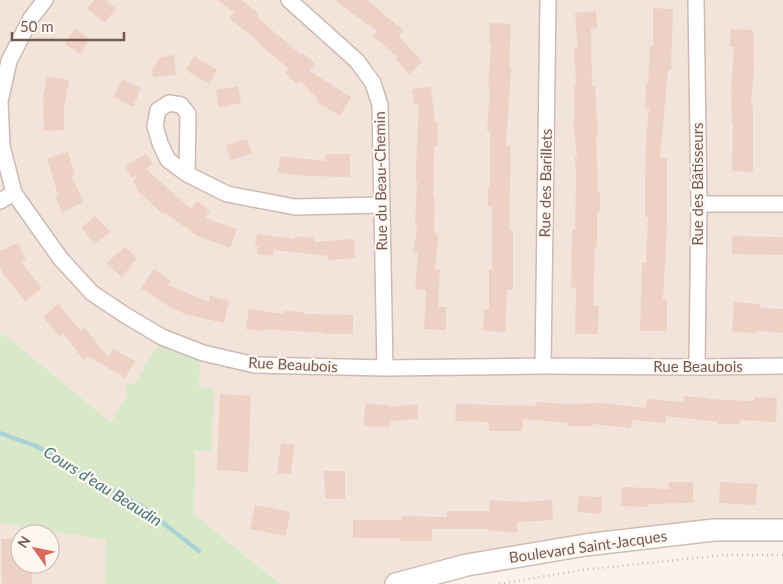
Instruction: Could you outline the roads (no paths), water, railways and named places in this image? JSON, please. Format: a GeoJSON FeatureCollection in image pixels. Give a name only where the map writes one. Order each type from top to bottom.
{"type":"FeatureCollection","features":[{"type":"Feature","properties":{"kind":"street","name":"Rue Beaubois"},"geometry":{"type":"LineString","coordinates":[[45,0],[31,18],[9,61],[0,102],[2,146],[14,193],[60,258],[92,293],[162,337],[203,354],[256,365],[385,368],[783,366]]}},
{"type":"Feature","properties":{"kind":"street","name":"Rue du Beau-Chemin"},"geometry":{"type":"LineString","coordinates":[[289,0],[356,62],[372,83],[380,106],[385,368]]}},
{"type":"Feature","properties":{"kind":"street","name":"Rue des Barillets"},"geometry":{"type":"LineString","coordinates":[[543,366],[548,0]]}},
{"type":"Feature","properties":{"kind":"street","name":"Rue des Bâtisseurs"},"geometry":{"type":"LineString","coordinates":[[696,0],[699,204],[697,367]]}},
{"type":"Feature","properties":{"kind":"street"},"geometry":{"type":"LineString","coordinates":[[187,174],[227,194],[295,208],[382,205]]}},
{"type":"Feature","properties":{"kind":"street"},"geometry":{"type":"LineString","coordinates":[[0,201],[14,193]]}},
{"type":"Feature","properties":{"kind":"street"},"geometry":{"type":"LineString","coordinates":[[699,204],[783,204]]}},
{"type":"Feature","properties":{"kind":"street","name":"Boulevard Saint-Jacques"},"geometry":{"type":"LineString","coordinates":[[396,584],[467,565],[585,546],[714,530],[783,530]]}},
{"type":"Feature","properties":{"kind":"waterway","name":"Cours d'eau Beaudin"},"geometry":{"type":"LineString","coordinates":[[0,433],[36,446],[144,508],[199,551]]}}]}
